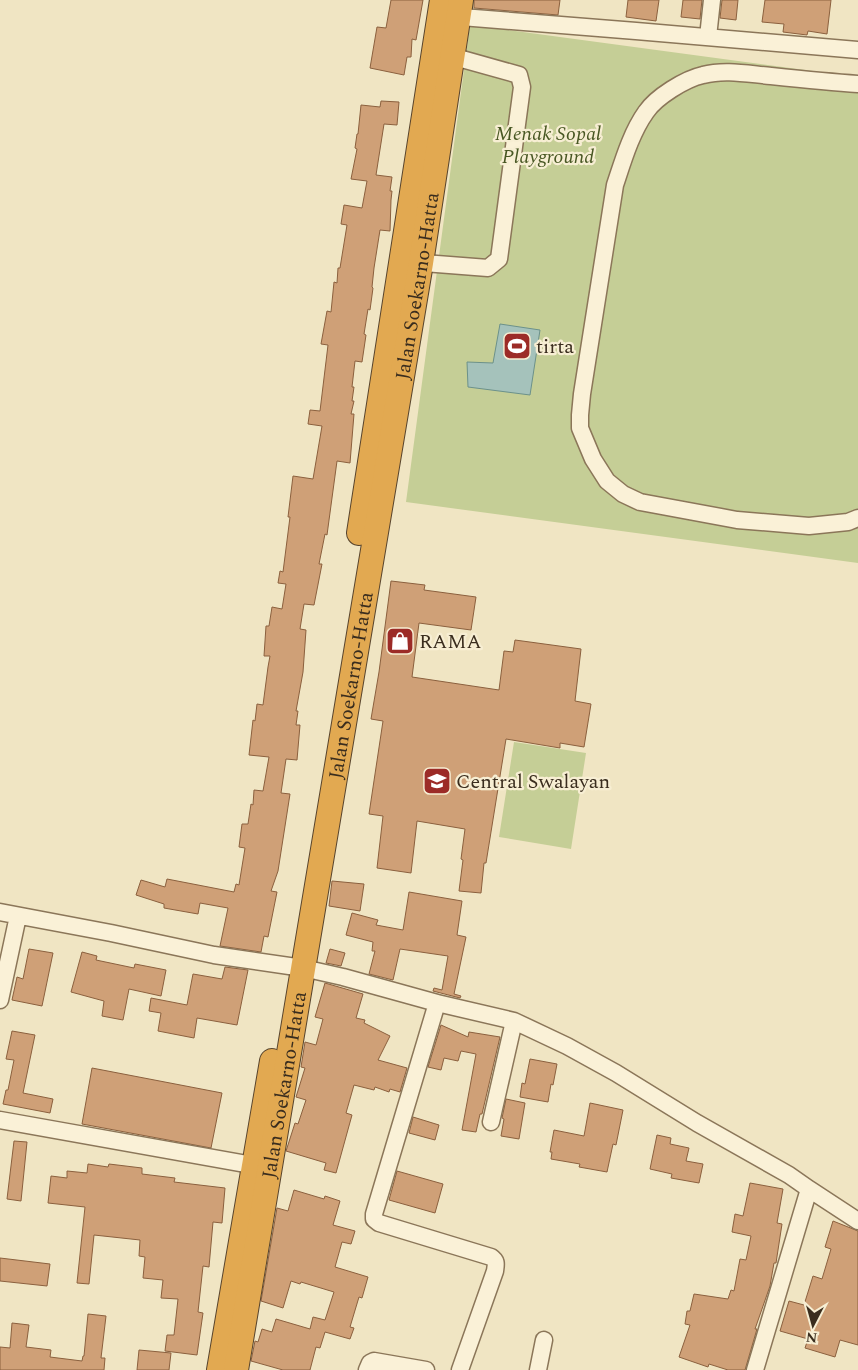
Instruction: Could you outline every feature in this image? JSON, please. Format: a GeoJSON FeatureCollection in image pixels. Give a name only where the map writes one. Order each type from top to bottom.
{"type":"FeatureCollection","features":[{"type":"Feature","properties":{"kind":"highway","name":"Jalan Soekarno-Hatta"},"geometry":{"type":"LineString","coordinates":[[219,1370],[262,1167],[296,967],[335,736],[450,8]]}},
{"type":"Feature","properties":{"kind":"highway","name":"Jalan Soekarno-Hatta"},"geometry":{"type":"LineString","coordinates":[[236,1370],[262,1167]]}},
{"type":"Feature","properties":{"kind":"street"},"geometry":{"type":"LineString","coordinates":[[708,37],[712,0]]}},
{"type":"Feature","properties":{"kind":"street"},"geometry":{"type":"LineString","coordinates":[[450,8],[708,37],[858,50]]}},
{"type":"Feature","properties":{"kind":"street"},"geometry":{"type":"LineString","coordinates":[[411,262],[488,268],[499,259],[522,87],[519,76],[442,54]]}},
{"type":"Feature","properties":{"kind":"street"},"geometry":{"type":"LineString","coordinates":[[858,84],[727,72],[702,75],[662,96],[647,110],[638,125],[616,186],[582,394],[580,428],[593,459],[608,481],[623,494],[640,502],[738,520],[809,526],[848,522],[858,518]]}},
{"type":"Feature","properties":{"kind":"street"},"geometry":{"type":"LineString","coordinates":[[0,912],[240,960],[296,967],[343,977],[436,1003],[514,1021],[608,1068],[789,1175],[858,1221]]}},
{"type":"Feature","properties":{"kind":"street"},"geometry":{"type":"LineString","coordinates":[[0,1000],[18,916]]}},
{"type":"Feature","properties":{"kind":"street"},"geometry":{"type":"LineString","coordinates":[[436,1003],[374,1214],[374,1220],[491,1257],[495,1260],[495,1271],[460,1370]]}},
{"type":"Feature","properties":{"kind":"street"},"geometry":{"type":"LineString","coordinates":[[491,1122],[514,1021]]}},
{"type":"Feature","properties":{"kind":"street"},"geometry":{"type":"LineString","coordinates":[[0,1120],[262,1167]]}},
{"type":"Feature","properties":{"kind":"street"},"geometry":{"type":"LineString","coordinates":[[756,1370],[809,1189]]}},
{"type":"Feature","properties":{"kind":"street"},"geometry":{"type":"LineString","coordinates":[[538,1370],[544,1340]]}},
{"type":"Feature","properties":{"kind":"street"},"geometry":{"type":"LineString","coordinates":[[367,1370],[370,1363],[374,1361],[426,1370]]}},
{"type":"Feature","properties":{"kind":"green space","name":"Menak Sopal Playground"},"geometry":{"type":"Polygon","coordinates":[[[470,25],[858,77],[858,563],[406,502],[470,25]]]}},
{"type":"Feature","properties":{"kind":"green space"},"geometry":{"type":"Polygon","coordinates":[[[514,742],[586,753],[571,849],[499,837],[514,742]]]}},
{"type":"Feature","properties":{"kind":"water","name":"tirta"},"geometry":{"type":"Polygon","coordinates":[[[500,324],[540,330],[530,395],[468,387],[467,362],[493,363],[500,324]]]}},
{"type":"Feature","properties":{"kind":"building"},"geometry":{"type":"Polygon","coordinates":[[[391,0],[423,0],[416,40],[412,39],[411,57],[407,57],[404,75],[370,68],[377,27],[386,28],[391,0]]]}},
{"type":"Feature","properties":{"kind":"building"},"geometry":{"type":"Polygon","coordinates":[[[474,0],[560,0],[558,15],[474,8],[474,0]]]}},
{"type":"Feature","properties":{"kind":"building"},"geometry":{"type":"Polygon","coordinates":[[[628,0],[659,0],[656,21],[626,17],[628,0]]]}},
{"type":"Feature","properties":{"kind":"building"},"geometry":{"type":"Polygon","coordinates":[[[683,0],[702,0],[700,19],[681,17],[683,0]]]}},
{"type":"Feature","properties":{"kind":"building"},"geometry":{"type":"Polygon","coordinates":[[[722,0],[738,0],[736,20],[720,18],[722,0]]]}},
{"type":"Feature","properties":{"kind":"building"},"geometry":{"type":"Polygon","coordinates":[[[765,0],[831,0],[827,34],[808,31],[807,35],[783,32],[784,24],[762,22],[765,0]]]}},
{"type":"Feature","properties":{"kind":"building"},"geometry":{"type":"Polygon","coordinates":[[[381,101],[399,102],[397,125],[384,124],[376,175],[392,177],[390,231],[380,230],[370,310],[368,309],[364,334],[366,335],[362,362],[355,361],[352,387],[354,387],[352,401],[354,401],[351,414],[354,414],[350,463],[337,461],[327,535],[325,534],[319,564],[322,564],[314,605],[304,604],[300,629],[306,630],[303,672],[296,711],[298,711],[296,725],[300,725],[297,760],[286,759],[281,793],[290,794],[278,871],[271,891],[277,892],[268,937],[264,936],[261,952],[220,946],[228,908],[200,903],[198,914],[164,908],[164,904],[136,895],[141,880],[165,887],[167,879],[234,892],[236,884],[239,885],[245,848],[239,847],[242,824],[248,824],[251,804],[253,805],[254,790],[263,791],[269,757],[249,755],[253,720],[255,721],[257,704],[263,705],[270,656],[264,656],[266,626],[269,626],[272,607],[282,609],[286,584],[278,583],[280,571],[283,572],[293,476],[313,479],[322,426],[308,424],[310,410],[320,411],[328,345],[321,344],[327,311],[331,312],[334,282],[337,283],[338,268],[340,268],[347,225],[341,224],[344,205],[362,208],[367,181],[351,179],[357,149],[355,148],[361,105],[380,107],[381,101]]]}},
{"type":"Feature","properties":{"kind":"building","name":"Central Swalayan"},"geometry":{"type":"Polygon","coordinates":[[[391,581],[425,585],[424,590],[476,597],[471,630],[419,623],[412,677],[499,690],[504,651],[513,652],[515,640],[581,649],[575,701],[591,704],[584,747],[560,743],[560,748],[506,739],[486,863],[484,863],[481,893],[459,891],[465,829],[417,821],[411,873],[377,868],[383,816],[369,814],[383,721],[371,719],[391,581]]]}},
{"type":"Feature","properties":{"kind":"building"},"geometry":{"type":"Polygon","coordinates":[[[332,881],[364,884],[360,911],[329,906],[332,881]]]}},
{"type":"Feature","properties":{"kind":"building"},"geometry":{"type":"Polygon","coordinates":[[[409,892],[462,901],[457,935],[466,937],[454,994],[461,996],[460,998],[433,991],[434,988],[442,990],[448,956],[400,949],[393,980],[369,974],[375,951],[372,951],[373,942],[346,935],[352,913],[378,920],[376,925],[403,930],[409,892]]]}},
{"type":"Feature","properties":{"kind":"building"},"geometry":{"type":"Polygon","coordinates":[[[29,949],[53,953],[42,1006],[12,1000],[17,977],[23,979],[29,949]]]}},
{"type":"Feature","properties":{"kind":"building"},"geometry":{"type":"Polygon","coordinates":[[[330,949],[345,953],[341,966],[326,963],[330,949]]]}},
{"type":"Feature","properties":{"kind":"building"},"geometry":{"type":"Polygon","coordinates":[[[82,952],[97,956],[96,960],[134,968],[135,964],[166,970],[161,996],[129,989],[123,1020],[102,1016],[104,1001],[71,992],[82,952]]]}},
{"type":"Feature","properties":{"kind":"building"},"geometry":{"type":"Polygon","coordinates":[[[225,967],[248,970],[237,1025],[197,1018],[194,1038],[158,1031],[161,1013],[149,1011],[151,998],[187,1005],[193,974],[222,979],[225,967]]]}},
{"type":"Feature","properties":{"kind":"building"},"geometry":{"type":"Polygon","coordinates":[[[325,983],[363,994],[356,1018],[365,1020],[364,1023],[390,1036],[378,1060],[407,1068],[400,1092],[390,1089],[389,1092],[375,1087],[374,1090],[354,1085],[346,1113],[352,1115],[336,1173],[324,1170],[326,1163],[286,1151],[295,1123],[298,1124],[306,1100],[296,1097],[305,1068],[301,1067],[305,1042],[316,1045],[323,1019],[315,1017],[325,983]]]}},
{"type":"Feature","properties":{"kind":"building"},"geometry":{"type":"Polygon","coordinates":[[[441,1025],[468,1037],[469,1032],[500,1037],[476,1132],[462,1130],[476,1054],[461,1051],[458,1061],[444,1058],[441,1070],[428,1067],[441,1025]]]}},
{"type":"Feature","properties":{"kind":"building"},"geometry":{"type":"Polygon","coordinates":[[[12,1031],[35,1035],[23,1093],[53,1099],[50,1113],[3,1104],[14,1060],[6,1059],[12,1031]]]}},
{"type":"Feature","properties":{"kind":"building"},"geometry":{"type":"Polygon","coordinates":[[[530,1059],[557,1064],[548,1102],[520,1097],[522,1083],[525,1084],[530,1059]]]}},
{"type":"Feature","properties":{"kind":"building"},"geometry":{"type":"Polygon","coordinates":[[[92,1068],[222,1093],[211,1148],[82,1124],[92,1068]]]}},
{"type":"Feature","properties":{"kind":"building"},"geometry":{"type":"Polygon","coordinates":[[[506,1099],[525,1103],[519,1139],[501,1136],[506,1099]]]}},
{"type":"Feature","properties":{"kind":"building"},"geometry":{"type":"Polygon","coordinates":[[[590,1103],[623,1110],[616,1145],[613,1144],[607,1172],[579,1167],[580,1164],[551,1159],[552,1152],[550,1152],[554,1130],[584,1136],[590,1103]]]}},
{"type":"Feature","properties":{"kind":"building"},"geometry":{"type":"Polygon","coordinates":[[[413,1117],[439,1125],[435,1140],[409,1133],[413,1117]]]}},
{"type":"Feature","properties":{"kind":"building"},"geometry":{"type":"Polygon","coordinates":[[[657,1135],[671,1138],[670,1144],[689,1148],[686,1161],[703,1164],[699,1183],[671,1178],[672,1174],[650,1169],[657,1135]]]}},
{"type":"Feature","properties":{"kind":"building"},"geometry":{"type":"Polygon","coordinates":[[[14,1141],[27,1142],[21,1201],[7,1199],[14,1141]]]}},
{"type":"Feature","properties":{"kind":"building"},"geometry":{"type":"Polygon","coordinates":[[[88,1164],[108,1167],[109,1164],[142,1168],[142,1174],[175,1178],[174,1182],[225,1188],[222,1223],[213,1222],[209,1267],[203,1266],[198,1312],[203,1313],[197,1355],[165,1351],[167,1335],[174,1335],[178,1299],[161,1298],[163,1280],[143,1278],[145,1257],[139,1256],[140,1240],[94,1235],[89,1284],[77,1283],[85,1207],[48,1203],[51,1176],[67,1178],[67,1171],[87,1173],[88,1164]]]}},
{"type":"Feature","properties":{"kind":"building"},"geometry":{"type":"Polygon","coordinates":[[[397,1171],[443,1184],[435,1213],[389,1200],[397,1171]]]}},
{"type":"Feature","properties":{"kind":"building"},"geometry":{"type":"Polygon","coordinates":[[[750,1183],[783,1189],[777,1223],[782,1224],[776,1263],[774,1263],[770,1286],[755,1329],[757,1329],[745,1370],[728,1370],[709,1364],[708,1367],[679,1357],[690,1325],[685,1324],[687,1311],[690,1311],[694,1294],[728,1299],[731,1290],[734,1291],[740,1259],[746,1260],[751,1236],[732,1232],[735,1214],[743,1216],[750,1183]]]}},
{"type":"Feature","properties":{"kind":"building"},"geometry":{"type":"Polygon","coordinates":[[[294,1190],[324,1199],[325,1196],[340,1201],[333,1225],[355,1231],[351,1244],[342,1242],[335,1267],[368,1277],[362,1298],[359,1297],[350,1327],[354,1328],[350,1339],[325,1332],[320,1348],[316,1347],[310,1370],[283,1370],[251,1361],[255,1341],[258,1342],[262,1329],[272,1332],[276,1319],[310,1329],[313,1317],[325,1320],[334,1292],[301,1282],[300,1284],[291,1281],[283,1308],[261,1301],[277,1208],[288,1211],[294,1190]]]}},
{"type":"Feature","properties":{"kind":"building"},"geometry":{"type":"Polygon","coordinates":[[[833,1221],[858,1231],[858,1345],[840,1340],[835,1357],[805,1348],[808,1339],[780,1331],[789,1301],[804,1305],[813,1276],[822,1279],[831,1249],[825,1247],[833,1221]]]}},
{"type":"Feature","properties":{"kind":"building"},"geometry":{"type":"Polygon","coordinates":[[[0,1258],[50,1264],[47,1286],[0,1281],[0,1258]]]}},
{"type":"Feature","properties":{"kind":"building"},"geometry":{"type":"Polygon","coordinates":[[[88,1314],[106,1316],[101,1358],[105,1358],[104,1370],[0,1370],[0,1347],[10,1348],[12,1323],[29,1325],[26,1347],[51,1350],[50,1357],[82,1361],[88,1314]]]}},
{"type":"Feature","properties":{"kind":"building"},"geometry":{"type":"Polygon","coordinates":[[[139,1350],[171,1353],[169,1370],[137,1370],[139,1350]]]}},
{"type":"Feature","properties":{"kind":"place","name":"tirta"},"geometry":{"type":"Point","coordinates":[517,346]}},
{"type":"Feature","properties":{"kind":"place","name":"RAMA"},"geometry":{"type":"Point","coordinates":[400,641]}},
{"type":"Feature","properties":{"kind":"place","name":"Central Swalayan"},"geometry":{"type":"Point","coordinates":[437,781]}}]}
